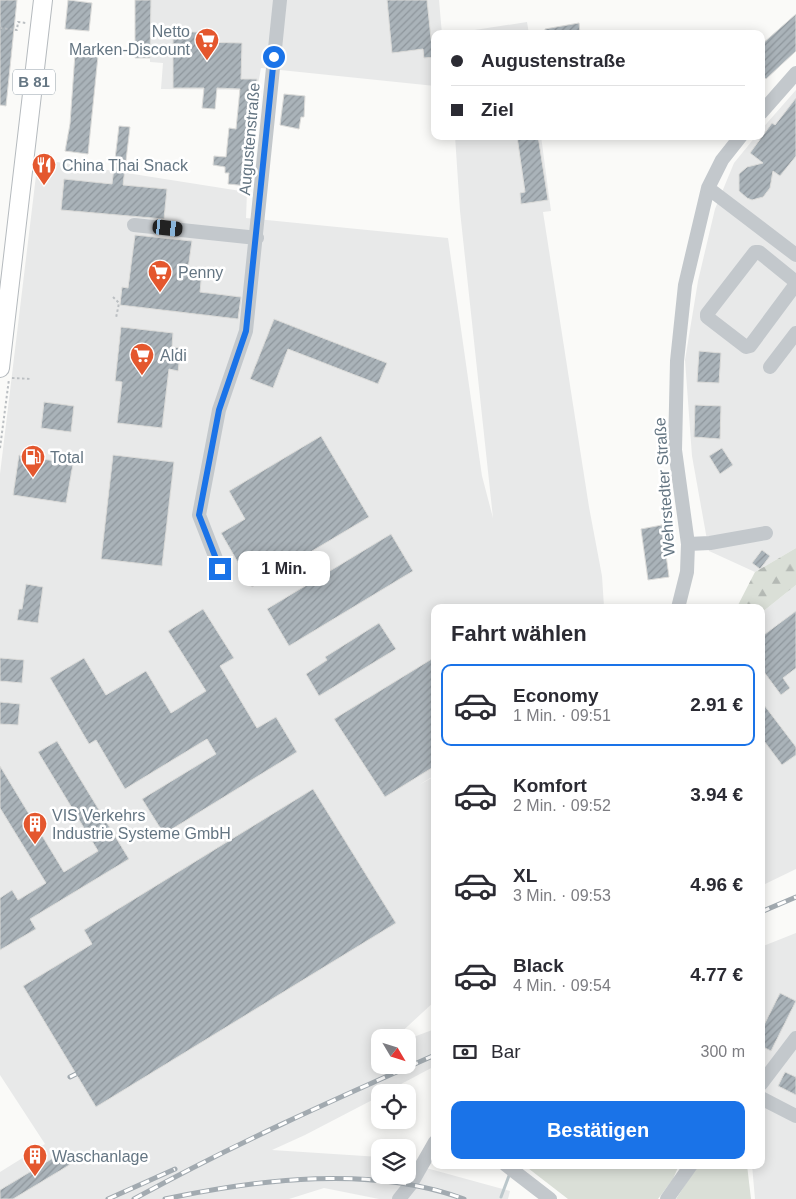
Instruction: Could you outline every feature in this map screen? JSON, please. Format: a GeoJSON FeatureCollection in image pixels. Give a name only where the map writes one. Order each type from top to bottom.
{"type":"FeatureCollection","features":[{"type":"Feature","properties":{"kind":"main road","name":"B 81"},"geometry":{"type":"LineString","coordinates":[[4,373],[43,0]]}},
{"type":"Feature","properties":{"kind":"street","name":"Augustenstraße"},"geometry":{"type":"LineString","coordinates":[[220,569],[199,515],[219,410],[246,331],[253,280],[280,0]]}},
{"type":"Feature","properties":{"kind":"street"},"geometry":{"type":"LineString","coordinates":[[765,108],[796,73]]}},
{"type":"Feature","properties":{"kind":"street","name":"Wehrstedter Straße"},"geometry":{"type":"LineString","coordinates":[[679,604],[687,572],[688,544],[676,450],[682,389],[677,362],[685,285],[708,188],[722,160],[738,140]]}},
{"type":"Feature","properties":{"kind":"street"},"geometry":{"type":"LineString","coordinates":[[708,188],[794,249],[778,266]]}},
{"type":"Feature","properties":{"kind":"street"},"geometry":{"type":"LineString","coordinates":[[134,225],[257,238]]}},
{"type":"Feature","properties":{"kind":"street"},"geometry":{"type":"LineString","coordinates":[[755,252],[759,252],[778,266],[796,283],[750,346],[742,346],[709,320],[707,314],[755,252]]}},
{"type":"Feature","properties":{"kind":"street"},"geometry":{"type":"LineString","coordinates":[[770,368],[796,333]]}},
{"type":"Feature","properties":{"kind":"street"},"geometry":{"type":"LineString","coordinates":[[688,544],[710,543],[766,534]]}},
{"type":"Feature","properties":{"kind":"street"},"geometry":{"type":"LineString","coordinates":[[765,1079],[796,1038]]}},
{"type":"Feature","properties":{"kind":"street"},"geometry":{"type":"LineString","coordinates":[[765,1100],[796,1116]]}},
{"type":"Feature","properties":{"kind":"street"},"geometry":{"type":"LineString","coordinates":[[399,1199],[411,1184],[431,1149]]}},
{"type":"Feature","properties":{"kind":"street"},"geometry":{"type":"LineString","coordinates":[[511,1169],[550,1199]]}},
{"type":"Feature","properties":{"kind":"street"},"geometry":{"type":"LineString","coordinates":[[667,1199],[688,1169]]}},
{"type":"Feature","properties":{"kind":"path"},"geometry":{"type":"LineString","coordinates":[[0,28],[17,30],[18,22],[29,24]]}},
{"type":"Feature","properties":{"kind":"path"},"geometry":{"type":"LineString","coordinates":[[113,297],[119,303],[116,318]]}},
{"type":"Feature","properties":{"kind":"path"},"geometry":{"type":"LineString","coordinates":[[4,373],[32,379]]}},
{"type":"Feature","properties":{"kind":"shaded area"},"geometry":{"type":"Polygon","coordinates":[[[151,0],[439,0],[442,30],[431,30],[431,86],[261,68],[257,90],[161,89],[163,63],[150,62],[151,0]]]}},
{"type":"Feature","properties":{"kind":"shaded area"},"geometry":{"type":"Polygon","coordinates":[[[527,22],[528,30],[475,30],[527,22]]]}},
{"type":"Feature","properties":{"kind":"shaded area"},"geometry":{"type":"Polygon","coordinates":[[[796,90],[796,548],[755,572],[709,551],[692,456],[685,360],[698,281],[715,209],[734,163],[753,140],[765,140],[765,125],[796,90]]]}},
{"type":"Feature","properties":{"kind":"shaded area"},"geometry":{"type":"Polygon","coordinates":[[[455,140],[542,140],[551,211],[543,212],[589,507],[602,576],[604,604],[431,604],[431,778],[419,785],[431,778],[431,1005],[405,1029],[371,1029],[371,1074],[416,1074],[416,1036],[431,1030],[431,1068],[401,1084],[371,1084],[371,1101],[272,1150],[371,1156],[371,1184],[416,1184],[416,1165],[510,1191],[508,1199],[379,1199],[324,1188],[289,1199],[0,1199],[0,1172],[45,1144],[0,1075],[0,474],[38,159],[247,192],[246,218],[448,238],[482,476],[493,518],[460,211],[455,140]]]}},
{"type":"Feature","properties":{"kind":"shaded area"},"geometry":{"type":"Polygon","coordinates":[[[796,585],[796,869],[765,884],[765,610],[796,585]]]}},
{"type":"Feature","properties":{"kind":"shaded area"},"geometry":{"type":"Polygon","coordinates":[[[796,933],[796,1199],[755,1199],[752,1169],[765,1169],[765,945],[796,933]]]}},
{"type":"Feature","properties":{"kind":"green space"},"geometry":{"type":"Polygon","coordinates":[[[796,548],[796,585],[765,610],[765,604],[739,604],[755,572],[796,548]]]}},
{"type":"Feature","properties":{"kind":"green space"},"geometry":{"type":"Polygon","coordinates":[[[529,1169],[677,1169],[673,1179],[658,1199],[568,1199],[529,1169]]]}},
{"type":"Feature","properties":{"kind":"green space"},"geometry":{"type":"Polygon","coordinates":[[[695,1169],[747,1169],[751,1199],[676,1199],[695,1169]]]}},
{"type":"Feature","properties":{"kind":"building"},"geometry":{"type":"Polygon","coordinates":[[[0,0],[17,0],[6,106],[0,105],[0,0]]]}},
{"type":"Feature","properties":{"kind":"building"},"geometry":{"type":"Polygon","coordinates":[[[68,0],[92,3],[89,31],[65,29],[68,0]]]}},
{"type":"Feature","properties":{"kind":"building"},"geometry":{"type":"Polygon","coordinates":[[[135,0],[151,0],[150,58],[135,58],[135,0]]]}},
{"type":"Feature","properties":{"kind":"building"},"geometry":{"type":"Polygon","coordinates":[[[387,0],[427,0],[431,57],[424,58],[423,49],[392,53],[387,0]]]}},
{"type":"Feature","properties":{"kind":"building"},"geometry":{"type":"Polygon","coordinates":[[[796,14],[796,51],[766,79],[765,41],[796,14]]]}},
{"type":"Feature","properties":{"kind":"building"},"geometry":{"type":"Polygon","coordinates":[[[579,23],[580,30],[545,30],[579,23]]]}},
{"type":"Feature","properties":{"kind":"building"},"geometry":{"type":"Polygon","coordinates":[[[173,32],[198,32],[198,42],[242,43],[241,79],[257,79],[248,186],[228,184],[229,173],[225,173],[225,167],[213,165],[214,156],[226,157],[229,128],[236,129],[240,89],[217,88],[215,109],[202,108],[204,88],[173,88],[173,32]]]}},
{"type":"Feature","properties":{"kind":"building"},"geometry":{"type":"Polygon","coordinates":[[[75,54],[98,56],[88,154],[65,151],[70,124],[75,54]]]}},
{"type":"Feature","properties":{"kind":"building"},"geometry":{"type":"Polygon","coordinates":[[[284,94],[305,96],[304,117],[301,117],[299,129],[280,125],[284,94]]]}},
{"type":"Feature","properties":{"kind":"building"},"geometry":{"type":"Polygon","coordinates":[[[796,98],[796,156],[780,176],[773,171],[770,188],[763,197],[752,200],[739,191],[739,174],[747,167],[763,163],[750,153],[760,140],[765,140],[765,133],[772,123],[775,125],[796,98]]]}},
{"type":"Feature","properties":{"kind":"building"},"geometry":{"type":"Polygon","coordinates":[[[119,126],[130,127],[123,185],[167,189],[164,219],[61,210],[64,179],[112,184],[119,126]]]}},
{"type":"Feature","properties":{"kind":"building"},"geometry":{"type":"Polygon","coordinates":[[[518,140],[539,140],[548,200],[521,204],[520,193],[525,192],[518,140]]]}},
{"type":"Feature","properties":{"kind":"building"},"geometry":{"type":"Polygon","coordinates":[[[135,235],[192,241],[188,269],[202,271],[200,292],[241,297],[238,319],[120,305],[122,287],[128,288],[135,235]]]}},
{"type":"Feature","properties":{"kind":"building"},"geometry":{"type":"Polygon","coordinates":[[[274,319],[387,363],[378,384],[288,349],[273,388],[250,379],[274,319]]]}},
{"type":"Feature","properties":{"kind":"building","name":"Aldi"},"geometry":{"type":"Polygon","coordinates":[[[121,327],[173,333],[172,347],[181,348],[178,371],[169,369],[162,428],[117,423],[122,382],[115,381],[121,327]]]}},
{"type":"Feature","properties":{"kind":"building"},"geometry":{"type":"Polygon","coordinates":[[[699,351],[721,353],[719,383],[697,382],[699,351]]]}},
{"type":"Feature","properties":{"kind":"building"},"geometry":{"type":"Polygon","coordinates":[[[44,402],[74,406],[71,432],[41,428],[44,402]]]}},
{"type":"Feature","properties":{"kind":"building"},"geometry":{"type":"Polygon","coordinates":[[[695,405],[721,406],[720,439],[694,437],[695,405]]]}},
{"type":"Feature","properties":{"kind":"building"},"geometry":{"type":"Polygon","coordinates":[[[321,436],[369,517],[252,587],[221,533],[245,519],[229,491],[321,436]]]}},
{"type":"Feature","properties":{"kind":"building"},"geometry":{"type":"Polygon","coordinates":[[[722,448],[733,465],[720,474],[709,456],[722,448]]]}},
{"type":"Feature","properties":{"kind":"building"},"geometry":{"type":"Polygon","coordinates":[[[19,455],[73,464],[66,503],[13,495],[19,455]]]}},
{"type":"Feature","properties":{"kind":"building"},"geometry":{"type":"Polygon","coordinates":[[[113,455],[174,462],[162,566],[101,559],[113,455]]]}},
{"type":"Feature","properties":{"kind":"building"},"geometry":{"type":"Polygon","coordinates":[[[662,525],[669,577],[648,580],[641,529],[662,525]]]}},
{"type":"Feature","properties":{"kind":"building"},"geometry":{"type":"Polygon","coordinates":[[[391,534],[413,571],[289,646],[267,609],[391,534]]]}},
{"type":"Feature","properties":{"kind":"building"},"geometry":{"type":"Polygon","coordinates":[[[762,550],[770,556],[760,569],[752,563],[762,550]]]}},
{"type":"Feature","properties":{"kind":"building"},"geometry":{"type":"Polygon","coordinates":[[[26,584],[43,587],[38,623],[17,620],[19,609],[22,609],[26,584]]]}},
{"type":"Feature","properties":{"kind":"building"},"geometry":{"type":"Polygon","coordinates":[[[203,609],[234,658],[220,666],[257,728],[276,717],[297,752],[164,834],[142,799],[216,754],[207,739],[125,789],[96,740],[89,744],[50,678],[84,658],[106,695],[146,671],[171,713],[206,691],[168,631],[203,609]]]}},
{"type":"Feature","properties":{"kind":"building"},"geometry":{"type":"Polygon","coordinates":[[[796,611],[796,668],[783,678],[790,688],[781,695],[765,673],[765,634],[796,611]]]}},
{"type":"Feature","properties":{"kind":"building"},"geometry":{"type":"Polygon","coordinates":[[[379,623],[396,649],[319,696],[306,674],[327,660],[325,657],[379,623]]]}},
{"type":"Feature","properties":{"kind":"building"},"geometry":{"type":"Polygon","coordinates":[[[0,658],[24,660],[22,683],[0,681],[0,658]]]}},
{"type":"Feature","properties":{"kind":"building"},"geometry":{"type":"Polygon","coordinates":[[[431,659],[431,768],[385,797],[334,719],[431,659]]]}},
{"type":"Feature","properties":{"kind":"building"},"geometry":{"type":"Polygon","coordinates":[[[0,702],[20,704],[18,725],[0,724],[0,702]]]}},
{"type":"Feature","properties":{"kind":"building"},"geometry":{"type":"Polygon","coordinates":[[[765,706],[796,747],[796,755],[782,765],[765,742],[765,706]]]}},
{"type":"Feature","properties":{"kind":"building","name":"VIS Verkehrs Industrie Systeme GmbH"},"geometry":{"type":"Polygon","coordinates":[[[57,741],[129,859],[30,919],[36,929],[0,950],[0,898],[12,890],[18,900],[46,883],[0,808],[0,766],[64,872],[98,851],[38,752],[57,741]]]}},
{"type":"Feature","properties":{"kind":"building"},"geometry":{"type":"Polygon","coordinates":[[[313,789],[396,923],[96,1107],[23,986],[92,944],[84,930],[313,789]]]}},
{"type":"Feature","properties":{"kind":"building"},"geometry":{"type":"Polygon","coordinates":[[[780,993],[796,1001],[771,1051],[765,1048],[765,1023],[780,993]]]}},
{"type":"Feature","properties":{"kind":"building"},"geometry":{"type":"Polygon","coordinates":[[[785,1072],[796,1077],[796,1095],[778,1086],[785,1072]]]}},
{"type":"Feature","properties":{"kind":"building","name":"Waschanlage"},"geometry":{"type":"Polygon","coordinates":[[[63,1152],[71,1164],[13,1199],[0,1199],[0,1190],[63,1152]]]}},
{"type":"Feature","properties":{"kind":"waterway"},"geometry":{"type":"LineString","coordinates":[[501,1197],[510,1173]]}},
{"type":"Feature","properties":{"kind":"railway"},"geometry":{"type":"LineString","coordinates":[[765,910],[796,897]]}},
{"type":"Feature","properties":{"kind":"railway"},"geometry":{"type":"LineString","coordinates":[[134,1199],[245,1142],[431,1057]]}},
{"type":"Feature","properties":{"kind":"railway"},"geometry":{"type":"LineString","coordinates":[[70,1077],[76,1074]]}},
{"type":"Feature","properties":{"kind":"railway"},"geometry":{"type":"LineString","coordinates":[[108,1199],[175,1169]]}},
{"type":"Feature","properties":{"kind":"railway"},"geometry":{"type":"LineString","coordinates":[[165,1199],[239,1186],[277,1181],[316,1179],[392,1182],[429,1188],[464,1199]]}},
{"type":"Feature","properties":{"kind":"place","name":"Netto Marken-Discount"},"geometry":{"type":"Point","coordinates":[207,61]}},
{"type":"Feature","properties":{"kind":"place","name":"China Thai Snack"},"geometry":{"type":"Point","coordinates":[44,186]}},
{"type":"Feature","properties":{"kind":"place","name":"Penny"},"geometry":{"type":"Point","coordinates":[160,293]}},
{"type":"Feature","properties":{"kind":"place","name":"Aldi"},"geometry":{"type":"Point","coordinates":[142,376]}},
{"type":"Feature","properties":{"kind":"place","name":"Total"},"geometry":{"type":"Point","coordinates":[33,478]}},
{"type":"Feature","properties":{"kind":"place","name":"VIS Verkehrs Industrie Systeme GmbH"},"geometry":{"type":"Point","coordinates":[35,845]}},
{"type":"Feature","properties":{"kind":"place","name":"Waschanlage"},"geometry":{"type":"Point","coordinates":[35,1177]}},
{"type":"Feature","properties":{"kind":"route"},"geometry":{"type":"LineString","coordinates":[[220,569],[199,515],[219,410],[246,331],[252,291],[274,57]]}}]}
